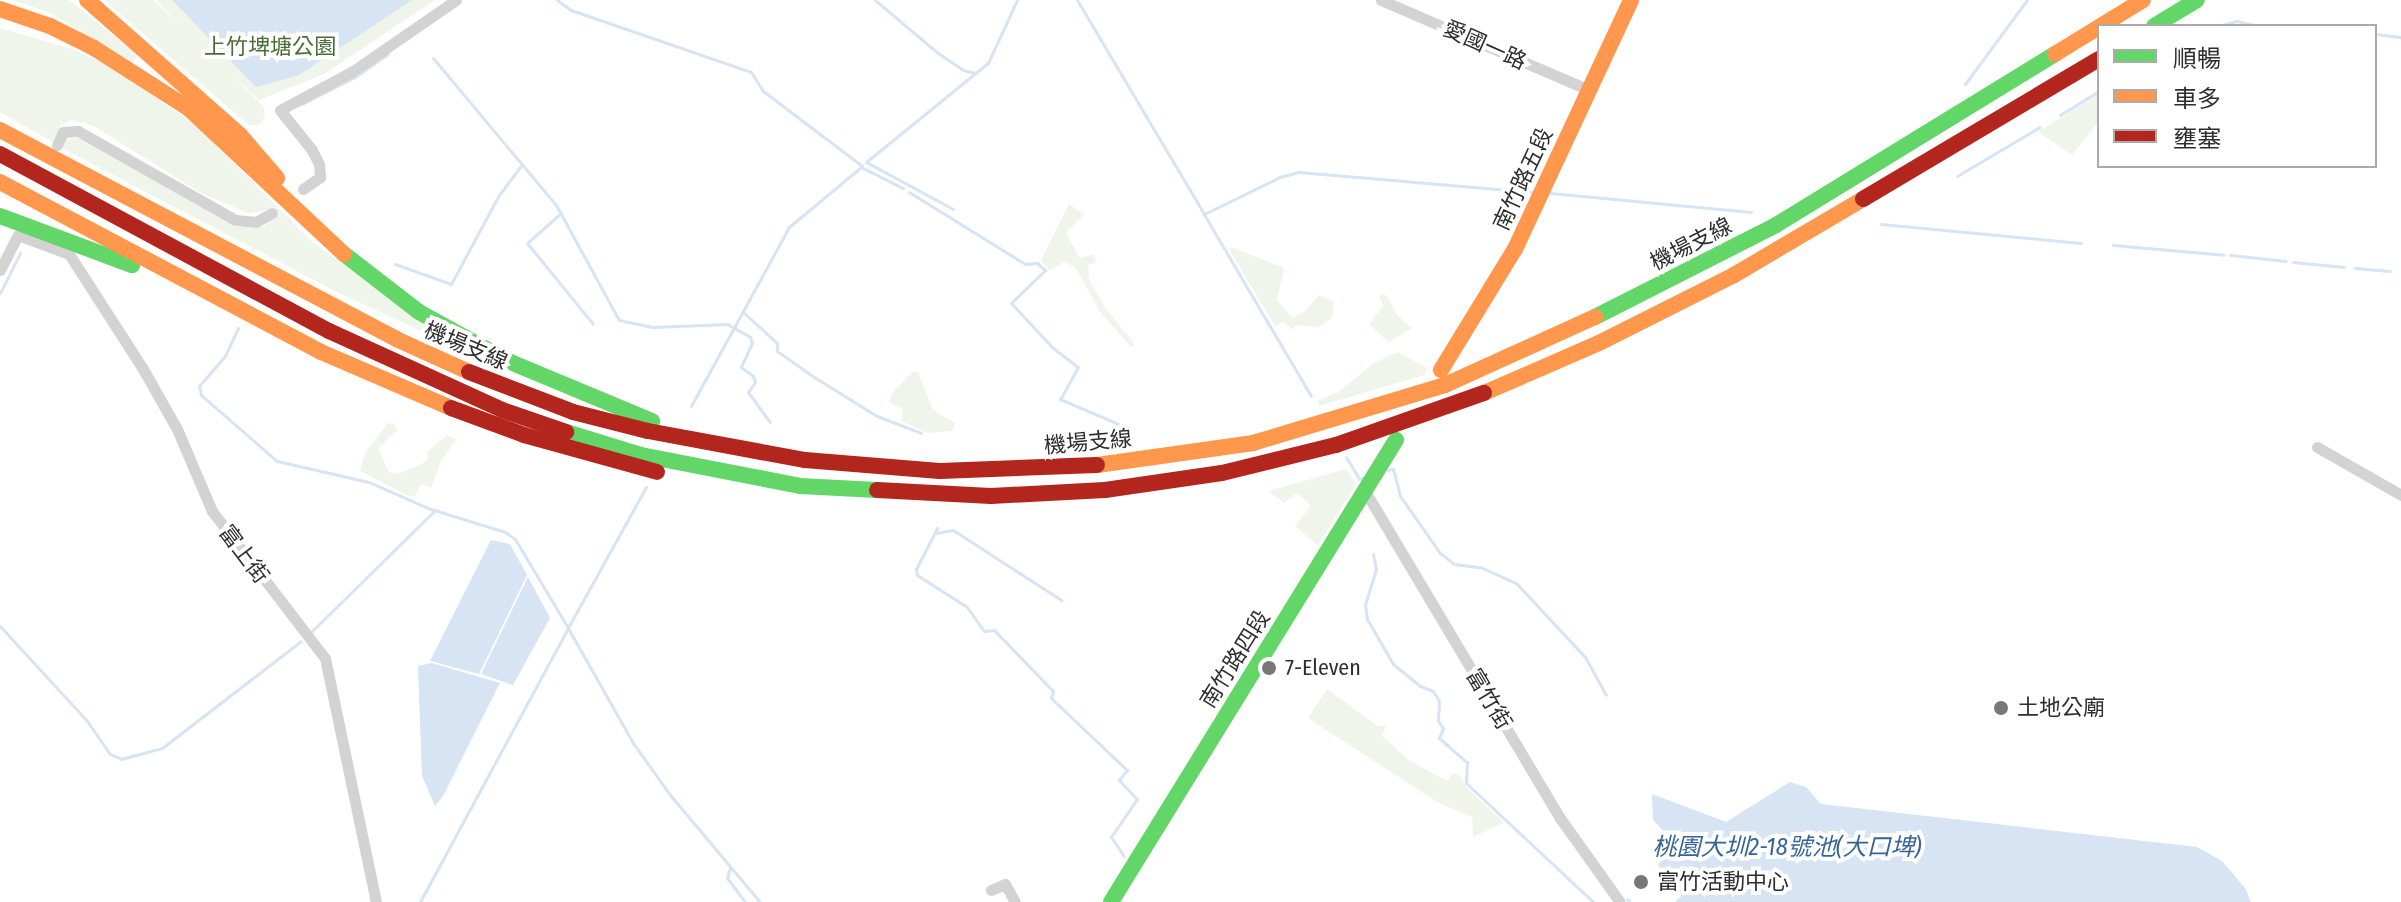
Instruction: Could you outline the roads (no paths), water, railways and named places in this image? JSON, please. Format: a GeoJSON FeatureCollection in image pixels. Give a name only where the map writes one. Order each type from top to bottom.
{"type":"FeatureCollection","features":[{"type":"Feature","properties":{"kind":"main road","name":"南竹路五段"},"geometry":{"type":"LineString","coordinates":[[1441,370],[1515,249],[1631,0]]}},
{"type":"Feature","properties":{"kind":"main road","name":"機場支線"},"geometry":{"type":"LineString","coordinates":[[2104,24],[2143,0]]}},
{"type":"Feature","properties":{"kind":"main road"},"geometry":{"type":"LineString","coordinates":[[2157,24],[2197,0]]}},
{"type":"Feature","properties":{"kind":"main road"},"geometry":{"type":"LineString","coordinates":[[89,2],[240,135],[335,245]]}},
{"type":"Feature","properties":{"kind":"main road"},"geometry":{"type":"LineString","coordinates":[[0,9],[50,26],[94,48],[188,108],[335,245],[397,296],[465,340],[566,388],[716,445]]}},
{"type":"Feature","properties":{"kind":"main road"},"geometry":{"type":"LineString","coordinates":[[0,22],[94,48]]}},
{"type":"Feature","properties":{"kind":"main road","name":"機場支線"},"geometry":{"type":"LineString","coordinates":[[0,130],[396,339],[490,382],[573,412],[716,445],[874,468],[989,471],[1101,465],[1253,443],[1445,385],[1584,323],[1776,225],[2097,28]]}},
{"type":"Feature","properties":{"kind":"main road","name":"機場支線"},"geometry":{"type":"LineString","coordinates":[[0,154],[329,331],[502,410],[641,455],[800,486],[940,496],[1105,490],[1222,473],[1336,445],[1490,391],[1662,313],[1791,242],[2097,60]]}},
{"type":"Feature","properties":{"kind":"main road"},"geometry":{"type":"LineString","coordinates":[[0,184],[321,352],[413,394],[524,435],[663,473],[800,486]]}},
{"type":"Feature","properties":{"kind":"main road"},"geometry":{"type":"LineString","coordinates":[[0,216],[236,307]]}},
{"type":"Feature","properties":{"kind":"main road","name":"南竹路四段"},"geometry":{"type":"LineString","coordinates":[[1111,902],[1396,440]]}},
{"type":"Feature","properties":{"kind":"street"},"geometry":{"type":"LineString","coordinates":[[303,189],[320,177],[319,164],[312,150],[280,110],[353,71],[456,0]]}},
{"type":"Feature","properties":{"kind":"street","name":"愛國一路"},"geometry":{"type":"LineString","coordinates":[[1381,0],[1589,90]]}},
{"type":"Feature","properties":{"kind":"street"},"geometry":{"type":"LineString","coordinates":[[57,145],[63,132],[78,131],[235,220],[256,222],[272,213]]}},
{"type":"Feature","properties":{"kind":"street","name":"富上街"},"geometry":{"type":"LineString","coordinates":[[0,270],[18,235],[69,254],[143,369],[177,429],[212,511],[325,658],[376,902]]}},
{"type":"Feature","properties":{"kind":"street"},"geometry":{"type":"LineString","coordinates":[[2317,447],[2401,495]]}},
{"type":"Feature","properties":{"kind":"street","name":"富竹街"},"geometry":{"type":"LineString","coordinates":[[1365,491],[1560,818],[1620,902]]}},
{"type":"Feature","properties":{"kind":"street"},"geometry":{"type":"LineString","coordinates":[[991,890],[1005,884],[1015,902]]}},
{"type":"Feature","properties":{"kind":"water","name":"上竹埤塘公園"},"geometry":{"type":"Polygon","coordinates":[[[172,0],[412,0],[299,75],[256,87],[172,0]]]}},
{"type":"Feature","properties":{"kind":"water"},"geometry":{"type":"Polygon","coordinates":[[[491,540],[510,544],[527,575],[479,674],[430,661],[491,540]]]}},
{"type":"Feature","properties":{"kind":"water"},"geometry":{"type":"Polygon","coordinates":[[[528,577],[550,618],[513,685],[481,674],[528,577]]]}},
{"type":"Feature","properties":{"kind":"water"},"geometry":{"type":"Polygon","coordinates":[[[432,663],[500,683],[443,796],[435,806],[422,776],[418,666],[432,663]]]}},
{"type":"Feature","properties":{"kind":"water","name":"桃園大圳2-18號池(大口埤)"},"geometry":{"type":"Polygon","coordinates":[[[1790,782],[1806,787],[1821,804],[2197,847],[2222,861],[2245,888],[2251,902],[1675,902],[1681,896],[1658,865],[1675,843],[1653,820],[1652,794],[1726,822],[1790,782]]]}},
{"type":"Feature","properties":{"kind":"waterway"},"geometry":{"type":"LineString","coordinates":[[557,0],[571,10],[751,72],[763,91],[862,166]]}},
{"type":"Feature","properties":{"kind":"waterway"},"geometry":{"type":"LineString","coordinates":[[875,0],[938,53],[963,70],[976,73]]}},
{"type":"Feature","properties":{"kind":"waterway"},"geometry":{"type":"LineString","coordinates":[[953,209],[866,162],[988,63],[1017,0]]}},
{"type":"Feature","properties":{"kind":"waterway"},"geometry":{"type":"LineString","coordinates":[[1077,0],[1204,214]]}},
{"type":"Feature","properties":{"kind":"waterway"},"geometry":{"type":"LineString","coordinates":[[1965,84],[2027,0]]}},
{"type":"Feature","properties":{"kind":"waterway"},"geometry":{"type":"LineString","coordinates":[[2226,24],[2237,21],[2250,24]]}},
{"type":"Feature","properties":{"kind":"waterway"},"geometry":{"type":"LineString","coordinates":[[2377,34],[2401,37]]}},
{"type":"Feature","properties":{"kind":"waterway"},"geometry":{"type":"LineString","coordinates":[[302,104],[355,77],[388,54]]}},
{"type":"Feature","properties":{"kind":"waterway"},"geometry":{"type":"LineString","coordinates":[[433,58],[556,205],[619,320],[652,327],[727,324],[750,337],[752,343],[741,367],[753,376],[755,382],[748,392],[770,422]]}},
{"type":"Feature","properties":{"kind":"waterway"},"geometry":{"type":"LineString","coordinates":[[2060,115],[2097,92]]}},
{"type":"Feature","properties":{"kind":"waterway"},"geometry":{"type":"LineString","coordinates":[[1957,176],[2040,127]]}},
{"type":"Feature","properties":{"kind":"waterway"},"geometry":{"type":"LineString","coordinates":[[395,264],[451,284],[499,195],[521,166]]}},
{"type":"Feature","properties":{"kind":"waterway"},"geometry":{"type":"LineString","coordinates":[[691,406],[789,227],[861,167],[903,188]]}},
{"type":"Feature","properties":{"kind":"waterway"},"geometry":{"type":"LineString","coordinates":[[1311,396],[1204,214],[1280,177],[1299,172],[1532,192]]}},
{"type":"Feature","properties":{"kind":"waterway"},"geometry":{"type":"LineString","coordinates":[[909,192],[1025,264],[1037,263],[1045,270],[1011,303],[1052,347],[1078,367],[1060,399],[1130,429]]}},
{"type":"Feature","properties":{"kind":"waterway"},"geometry":{"type":"LineString","coordinates":[[1550,193],[1751,212]]}},
{"type":"Feature","properties":{"kind":"waterway"},"geometry":{"type":"LineString","coordinates":[[561,213],[527,243],[593,324]]}},
{"type":"Feature","properties":{"kind":"waterway"},"geometry":{"type":"LineString","coordinates":[[1881,224],[2081,243]]}},
{"type":"Feature","properties":{"kind":"waterway"},"geometry":{"type":"LineString","coordinates":[[2113,245],[2224,255]]}},
{"type":"Feature","properties":{"kind":"waterway"},"geometry":{"type":"LineString","coordinates":[[0,293],[20,253]]}},
{"type":"Feature","properties":{"kind":"waterway"},"geometry":{"type":"LineString","coordinates":[[2230,255],[2286,261]]}},
{"type":"Feature","properties":{"kind":"waterway"},"geometry":{"type":"LineString","coordinates":[[2293,262],[2344,267]]}},
{"type":"Feature","properties":{"kind":"waterway"},"geometry":{"type":"LineString","coordinates":[[2355,268],[2390,271]]}},
{"type":"Feature","properties":{"kind":"waterway"},"geometry":{"type":"LineString","coordinates":[[743,312],[777,343],[777,351],[814,377],[877,416],[921,433]]}},
{"type":"Feature","properties":{"kind":"waterway"},"geometry":{"type":"LineString","coordinates":[[238,328],[225,356],[199,386],[201,395],[277,461],[369,482],[428,508],[505,532],[515,539],[568,628],[420,902]]}},
{"type":"Feature","properties":{"kind":"waterway"},"geometry":{"type":"LineString","coordinates":[[1346,457],[1359,479],[1365,477]]}},
{"type":"Feature","properties":{"kind":"waterway"},"geometry":{"type":"LineString","coordinates":[[1387,470],[1393,469],[1400,496],[1440,553],[1454,564],[1480,567],[1516,583],[1585,657],[1606,695]]}},
{"type":"Feature","properties":{"kind":"waterway"},"geometry":{"type":"LineString","coordinates":[[646,487],[568,628],[633,743],[671,796],[760,902]]}},
{"type":"Feature","properties":{"kind":"waterway"},"geometry":{"type":"LineString","coordinates":[[311,632],[435,510]]}},
{"type":"Feature","properties":{"kind":"waterway"},"geometry":{"type":"LineString","coordinates":[[937,528],[916,569],[917,575],[967,607],[984,631],[994,630],[1053,691],[1051,698],[1127,770],[1119,780],[1137,799],[1111,837],[1124,856]]}},
{"type":"Feature","properties":{"kind":"waterway"},"geometry":{"type":"LineString","coordinates":[[936,533],[953,530],[1061,600]]}},
{"type":"Feature","properties":{"kind":"waterway"},"geometry":{"type":"LineString","coordinates":[[1373,554],[1376,569],[1365,604],[1367,619],[1393,664],[1420,686],[1433,691],[1439,701],[1438,721],[1443,728],[1439,738],[1467,762],[1466,783],[1593,902]]}},
{"type":"Feature","properties":{"kind":"waterway"},"geometry":{"type":"LineString","coordinates":[[0,626],[87,721],[110,754],[121,759],[162,748],[301,641]]}},
{"type":"Feature","properties":{"kind":"waterway"},"geometry":{"type":"LineString","coordinates":[[730,868],[727,878],[745,902]]}},
{"type":"Feature","properties":{"kind":"waterway"},"geometry":{"type":"LineString","coordinates":[[1627,899],[1630,902]]}},
{"type":"Feature","properties":{"kind":"place","name":"7-Eleven"},"geometry":{"type":"Point","coordinates":[1269,668]}},
{"type":"Feature","properties":{"kind":"place","name":"土地公廟"},"geometry":{"type":"Point","coordinates":[2001,708]}},
{"type":"Feature","properties":{"kind":"place","name":"富竹活動中心"},"geometry":{"type":"Point","coordinates":[1641,882]}}]}
